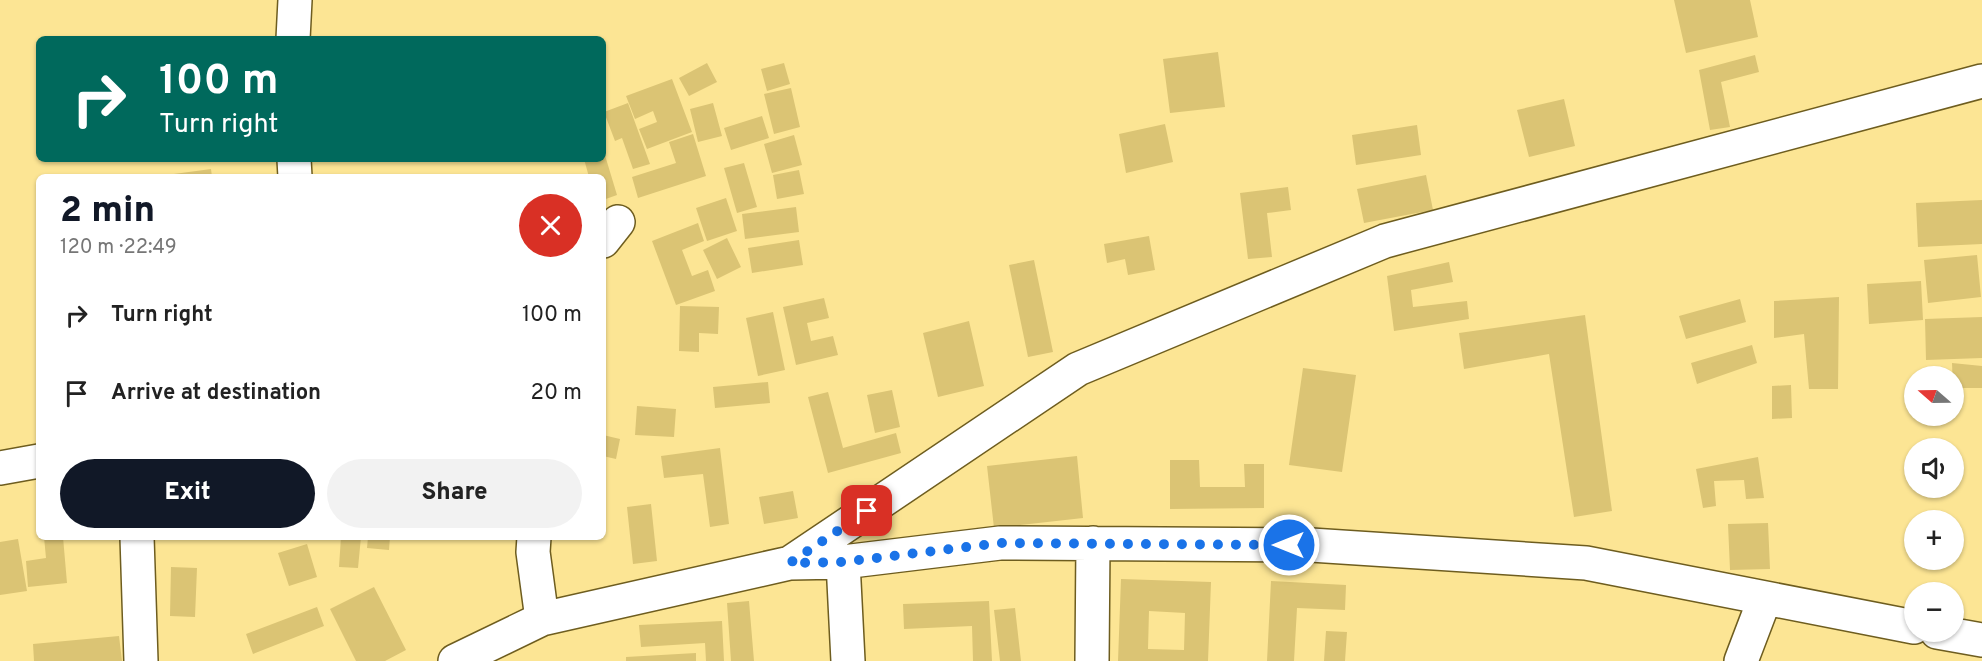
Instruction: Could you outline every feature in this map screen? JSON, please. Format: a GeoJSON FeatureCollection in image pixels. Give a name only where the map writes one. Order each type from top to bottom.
{"type":"FeatureCollection","features":[{"type":"Feature","properties":{"kind":"street"},"geometry":{"type":"LineString","coordinates":[[293,36],[295,0]]}},
{"type":"Feature","properties":{"kind":"street"},"geometry":{"type":"LineString","coordinates":[[790,563],[1078,369],[1385,241],[1982,81]]}},
{"type":"Feature","properties":{"kind":"street"},"geometry":{"type":"LineString","coordinates":[[0,468],[36,462]]}},
{"type":"Feature","properties":{"kind":"street"},"geometry":{"type":"LineString","coordinates":[[137,540],[141,661]]}},
{"type":"Feature","properties":{"kind":"street"},"geometry":{"type":"LineString","coordinates":[[534,540],[542,619]]}},
{"type":"Feature","properties":{"kind":"street"},"geometry":{"type":"LineString","coordinates":[[456,661],[507,649],[542,619],[790,563],[843,562],[1000,543],[1311,545],[1586,563],[1904,625]]}},
{"type":"Feature","properties":{"kind":"street"},"geometry":{"type":"LineString","coordinates":[[1092,661],[1093,543]]}},
{"type":"Feature","properties":{"kind":"street"},"geometry":{"type":"LineString","coordinates":[[843,562],[848,661]]}},
{"type":"Feature","properties":{"kind":"street"},"geometry":{"type":"LineString","coordinates":[[1741,661],[1765,598]]}},
{"type":"Feature","properties":{"kind":"street"},"geometry":{"type":"LineString","coordinates":[[1964,637],[1982,640]]}},
{"type":"Feature","properties":{"kind":"building"},"geometry":{"type":"Polygon","coordinates":[[[1674,0],[1750,0],[1758,37],[1686,53],[1674,0]]]}},
{"type":"Feature","properties":{"kind":"building"},"geometry":{"type":"Polygon","coordinates":[[[1218,52],[1225,107],[1170,113],[1163,59],[1218,52]]]}},
{"type":"Feature","properties":{"kind":"building"},"geometry":{"type":"Polygon","coordinates":[[[1755,55],[1759,72],[1721,82],[1730,127],[1710,130],[1699,70],[1755,55]]]}},
{"type":"Feature","properties":{"kind":"building"},"geometry":{"type":"Polygon","coordinates":[[[707,63],[717,82],[689,96],[679,78],[707,63]]]}},
{"type":"Feature","properties":{"kind":"building"},"geometry":{"type":"Polygon","coordinates":[[[784,63],[790,84],[767,91],[761,69],[784,63]]]}},
{"type":"Feature","properties":{"kind":"building"},"geometry":{"type":"Polygon","coordinates":[[[672,79],[692,132],[647,149],[639,129],[657,122],[653,111],[635,119],[626,96],[672,79]]]}},
{"type":"Feature","properties":{"kind":"building"},"geometry":{"type":"Polygon","coordinates":[[[791,88],[800,127],[774,134],[764,94],[791,88]]]}},
{"type":"Feature","properties":{"kind":"building"},"geometry":{"type":"Polygon","coordinates":[[[1564,99],[1575,146],[1529,157],[1517,110],[1564,99]]]}},
{"type":"Feature","properties":{"kind":"building"},"geometry":{"type":"Polygon","coordinates":[[[628,103],[650,164],[633,169],[622,138],[615,141],[606,111],[628,103]]]}},
{"type":"Feature","properties":{"kind":"building"},"geometry":{"type":"Polygon","coordinates":[[[713,103],[722,136],[698,142],[690,109],[713,103]]]}},
{"type":"Feature","properties":{"kind":"building"},"geometry":{"type":"Polygon","coordinates":[[[762,116],[769,138],[731,150],[724,128],[762,116]]]}},
{"type":"Feature","properties":{"kind":"building"},"geometry":{"type":"Polygon","coordinates":[[[1165,124],[1173,162],[1126,173],[1119,134],[1165,124]]]}},
{"type":"Feature","properties":{"kind":"building"},"geometry":{"type":"Polygon","coordinates":[[[1417,125],[1421,155],[1356,165],[1352,135],[1417,125]]]}},
{"type":"Feature","properties":{"kind":"building"},"geometry":{"type":"Polygon","coordinates":[[[693,134],[706,176],[638,198],[632,177],[676,163],[669,142],[693,134]]]}},
{"type":"Feature","properties":{"kind":"building"},"geometry":{"type":"Polygon","coordinates":[[[794,135],[802,165],[772,173],[764,144],[794,135]]]}},
{"type":"Feature","properties":{"kind":"building"},"geometry":{"type":"Polygon","coordinates":[[[606,159],[617,195],[606,199],[606,174],[588,174],[585,162],[606,162],[606,159]]]}},
{"type":"Feature","properties":{"kind":"building"},"geometry":{"type":"Polygon","coordinates":[[[744,163],[757,207],[737,213],[724,168],[744,163]]]}},
{"type":"Feature","properties":{"kind":"building"},"geometry":{"type":"Polygon","coordinates":[[[211,169],[212,174],[174,174],[211,169]]]}},
{"type":"Feature","properties":{"kind":"building"},"geometry":{"type":"Polygon","coordinates":[[[799,170],[804,194],[777,199],[773,175],[799,170]]]}},
{"type":"Feature","properties":{"kind":"building"},"geometry":{"type":"Polygon","coordinates":[[[1426,175],[1433,210],[1364,223],[1357,189],[1426,175]]]}},
{"type":"Feature","properties":{"kind":"building"},"geometry":{"type":"Polygon","coordinates":[[[1288,187],[1291,210],[1267,213],[1272,257],[1248,259],[1240,193],[1288,187]]]}},
{"type":"Feature","properties":{"kind":"building"},"geometry":{"type":"Polygon","coordinates":[[[726,198],[737,231],[707,241],[696,208],[726,198]]]}},
{"type":"Feature","properties":{"kind":"building"},"geometry":{"type":"Polygon","coordinates":[[[1982,200],[1982,244],[1918,247],[1916,203],[1982,200]]]}},
{"type":"Feature","properties":{"kind":"building"},"geometry":{"type":"Polygon","coordinates":[[[796,207],[799,232],[745,239],[742,214],[796,207]]]}},
{"type":"Feature","properties":{"kind":"building"},"geometry":{"type":"Polygon","coordinates":[[[698,223],[704,241],[682,250],[692,276],[708,270],[715,291],[676,305],[652,241],[698,223]]]}},
{"type":"Feature","properties":{"kind":"building"},"geometry":{"type":"Polygon","coordinates":[[[1149,236],[1155,270],[1128,275],[1125,259],[1107,263],[1104,244],[1149,236]]]}},
{"type":"Feature","properties":{"kind":"building"},"geometry":{"type":"Polygon","coordinates":[[[727,238],[741,267],[717,279],[703,250],[727,238]]]}},
{"type":"Feature","properties":{"kind":"building"},"geometry":{"type":"Polygon","coordinates":[[[799,240],[803,265],[752,273],[748,248],[799,240]]]}},
{"type":"Feature","properties":{"kind":"building"},"geometry":{"type":"Polygon","coordinates":[[[1977,255],[1981,297],[1928,303],[1924,260],[1977,255]]]}},
{"type":"Feature","properties":{"kind":"building"},"geometry":{"type":"Polygon","coordinates":[[[1034,260],[1053,352],[1028,357],[1009,265],[1034,260]]]}},
{"type":"Feature","properties":{"kind":"building"},"geometry":{"type":"Polygon","coordinates":[[[1449,262],[1453,282],[1411,290],[1413,307],[1467,301],[1469,319],[1394,331],[1387,276],[1449,262]]]}},
{"type":"Feature","properties":{"kind":"building"},"geometry":{"type":"Polygon","coordinates":[[[1921,281],[1923,320],[1869,324],[1867,284],[1921,281]]]}},
{"type":"Feature","properties":{"kind":"building"},"geometry":{"type":"Polygon","coordinates":[[[1839,297],[1838,389],[1809,389],[1804,334],[1774,338],[1774,301],[1839,297]]]}},
{"type":"Feature","properties":{"kind":"building"},"geometry":{"type":"Polygon","coordinates":[[[824,298],[829,318],[807,323],[811,341],[833,336],[838,355],[796,365],[783,307],[824,298]]]}},
{"type":"Feature","properties":{"kind":"building"},"geometry":{"type":"Polygon","coordinates":[[[1740,299],[1746,322],[1686,339],[1679,316],[1740,299]]]}},
{"type":"Feature","properties":{"kind":"building"},"geometry":{"type":"Polygon","coordinates":[[[680,306],[719,307],[718,334],[699,333],[699,352],[679,351],[680,306]]]}},
{"type":"Feature","properties":{"kind":"building"},"geometry":{"type":"Polygon","coordinates":[[[773,312],[785,370],[758,376],[746,318],[773,312]]]}},
{"type":"Feature","properties":{"kind":"building"},"geometry":{"type":"Polygon","coordinates":[[[1585,315],[1612,511],[1574,517],[1549,354],[1464,369],[1459,333],[1585,315]]]}},
{"type":"Feature","properties":{"kind":"building"},"geometry":{"type":"Polygon","coordinates":[[[1982,317],[1982,358],[1926,360],[1925,319],[1982,317]]]}},
{"type":"Feature","properties":{"kind":"building"},"geometry":{"type":"Polygon","coordinates":[[[969,321],[984,386],[938,397],[923,333],[969,321]]]}},
{"type":"Feature","properties":{"kind":"building"},"geometry":{"type":"Polygon","coordinates":[[[1752,345],[1757,363],[1697,384],[1691,363],[1752,345]]]}},
{"type":"Feature","properties":{"kind":"building"},"geometry":{"type":"Polygon","coordinates":[[[1952,363],[1982,366],[1982,388],[1964,388],[1964,366],[1952,366],[1952,363]]]}},
{"type":"Feature","properties":{"kind":"building"},"geometry":{"type":"Polygon","coordinates":[[[1303,368],[1356,375],[1342,472],[1289,465],[1303,368]]]}},
{"type":"Feature","properties":{"kind":"building"},"geometry":{"type":"Polygon","coordinates":[[[768,382],[770,403],[715,408],[713,387],[768,382]]]}},
{"type":"Feature","properties":{"kind":"building"},"geometry":{"type":"Polygon","coordinates":[[[1791,385],[1792,418],[1772,419],[1772,386],[1791,385]]]}},
{"type":"Feature","properties":{"kind":"building"},"geometry":{"type":"Polygon","coordinates":[[[892,390],[900,427],[875,433],[867,395],[892,390]]]}},
{"type":"Feature","properties":{"kind":"building"},"geometry":{"type":"Polygon","coordinates":[[[828,392],[843,448],[896,433],[901,453],[828,473],[808,397],[828,392]]]}},
{"type":"Feature","properties":{"kind":"building"},"geometry":{"type":"Polygon","coordinates":[[[637,406],[676,409],[674,437],[635,435],[637,406]]]}},
{"type":"Feature","properties":{"kind":"building"},"geometry":{"type":"Polygon","coordinates":[[[606,436],[620,439],[616,459],[606,457],[606,436]]]}},
{"type":"Feature","properties":{"kind":"building"},"geometry":{"type":"Polygon","coordinates":[[[720,448],[729,524],[710,527],[703,474],[664,478],[661,456],[720,448]]]}},
{"type":"Feature","properties":{"kind":"building"},"geometry":{"type":"Polygon","coordinates":[[[1077,456],[1083,518],[994,528],[987,466],[1077,456]]]}},
{"type":"Feature","properties":{"kind":"building"},"geometry":{"type":"Polygon","coordinates":[[[1758,457],[1764,498],[1746,499],[1744,480],[1714,481],[1716,506],[1703,508],[1696,469],[1758,457]]]}},
{"type":"Feature","properties":{"kind":"building"},"geometry":{"type":"Polygon","coordinates":[[[1170,460],[1199,460],[1200,487],[1245,487],[1244,464],[1264,464],[1264,508],[1170,509],[1170,460]]]}},
{"type":"Feature","properties":{"kind":"building"},"geometry":{"type":"Polygon","coordinates":[[[793,491],[798,518],[764,524],[759,497],[793,491]]]}},
{"type":"Feature","properties":{"kind":"building"},"geometry":{"type":"Polygon","coordinates":[[[651,504],[657,561],[633,564],[627,507],[651,504]]]}},
{"type":"Feature","properties":{"kind":"building"},"geometry":{"type":"Polygon","coordinates":[[[1768,523],[1770,569],[1730,570],[1728,524],[1768,523]]]}},
{"type":"Feature","properties":{"kind":"building"},"geometry":{"type":"Polygon","coordinates":[[[18,539],[27,591],[0,595],[0,542],[18,539]]]}},
{"type":"Feature","properties":{"kind":"building"},"geometry":{"type":"Polygon","coordinates":[[[44,540],[63,540],[67,583],[28,587],[26,561],[46,558],[44,540]]]}},
{"type":"Feature","properties":{"kind":"building"},"geometry":{"type":"Polygon","coordinates":[[[341,540],[361,540],[358,568],[339,567],[341,540]]]}},
{"type":"Feature","properties":{"kind":"building"},"geometry":{"type":"Polygon","coordinates":[[[368,540],[390,540],[389,550],[367,548],[368,540]]]}},
{"type":"Feature","properties":{"kind":"building"},"geometry":{"type":"Polygon","coordinates":[[[307,544],[317,577],[289,586],[278,553],[307,544]]]}},
{"type":"Feature","properties":{"kind":"building"},"geometry":{"type":"Polygon","coordinates":[[[171,567],[197,568],[195,617],[170,616],[171,567]]]}},
{"type":"Feature","properties":{"kind":"building"},"geometry":{"type":"Polygon","coordinates":[[[1121,579],[1211,582],[1208,661],[1118,661],[1121,579]],[[1149,611],[1148,649],[1184,650],[1185,613],[1149,611]]]}},
{"type":"Feature","properties":{"kind":"building"},"geometry":{"type":"Polygon","coordinates":[[[1271,581],[1346,585],[1345,610],[1297,608],[1294,661],[1267,661],[1271,581]]]}},
{"type":"Feature","properties":{"kind":"building"},"geometry":{"type":"Polygon","coordinates":[[[374,587],[406,650],[385,661],[356,661],[330,609],[374,587]]]}},
{"type":"Feature","properties":{"kind":"building"},"geometry":{"type":"Polygon","coordinates":[[[749,601],[754,661],[731,661],[727,603],[749,601]]]}},
{"type":"Feature","properties":{"kind":"building"},"geometry":{"type":"Polygon","coordinates":[[[989,601],[992,661],[973,661],[972,626],[904,629],[903,604],[989,601]]]}},
{"type":"Feature","properties":{"kind":"building"},"geometry":{"type":"Polygon","coordinates":[[[317,607],[324,626],[253,654],[246,634],[317,607]]]}},
{"type":"Feature","properties":{"kind":"building"},"geometry":{"type":"Polygon","coordinates":[[[1015,608],[1021,661],[1000,661],[994,610],[1015,608]]]}},
{"type":"Feature","properties":{"kind":"building"},"geometry":{"type":"Polygon","coordinates":[[[722,621],[724,661],[706,661],[705,643],[641,647],[639,625],[722,621]]]}},
{"type":"Feature","properties":{"kind":"building"},"geometry":{"type":"Polygon","coordinates":[[[1326,631],[1347,632],[1345,661],[1324,661],[1326,631]]]}},
{"type":"Feature","properties":{"kind":"building"},"geometry":{"type":"Polygon","coordinates":[[[119,636],[122,661],[34,661],[33,644],[119,636]]]}},
{"type":"Feature","properties":{"kind":"building"},"geometry":{"type":"Polygon","coordinates":[[[696,653],[696,661],[626,661],[626,657],[696,653]]]}},
{"type":"Feature","properties":{"kind":"route"},"geometry":{"type":"LineString","coordinates":[[867,511],[790,563],[843,562],[1000,543],[1289,545]]}}]}
